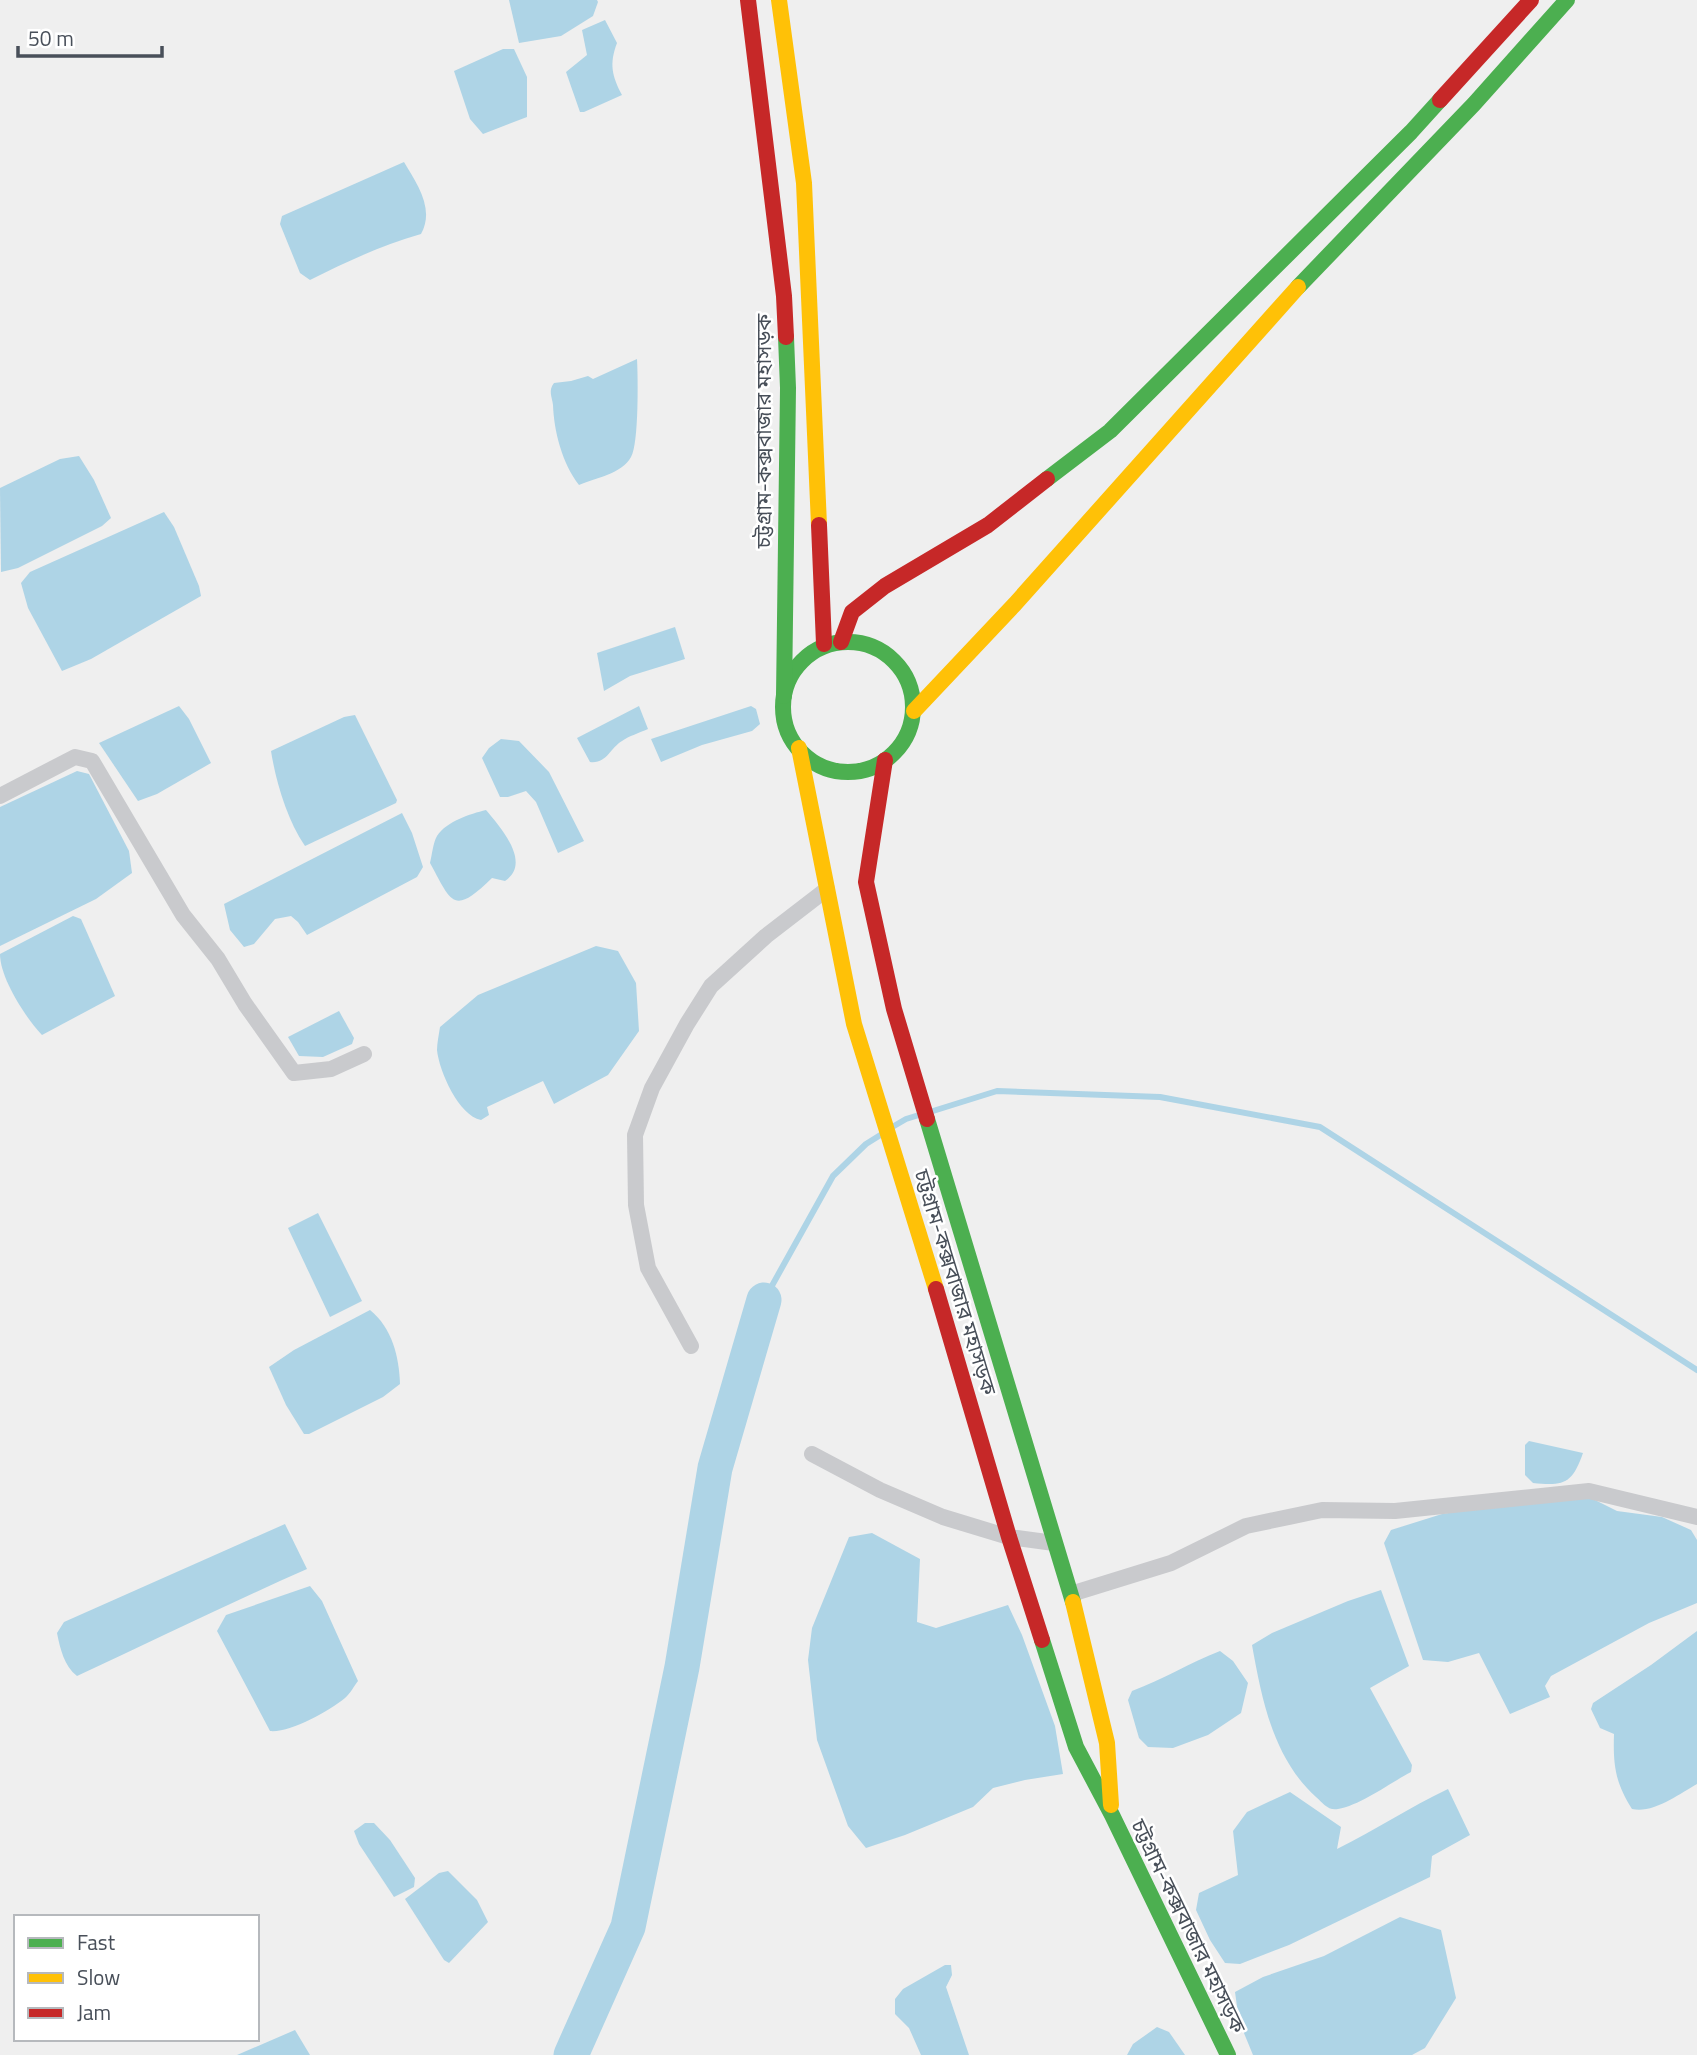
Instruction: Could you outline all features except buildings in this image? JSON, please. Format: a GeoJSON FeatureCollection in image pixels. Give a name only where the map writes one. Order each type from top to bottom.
{"type":"FeatureCollection","features":[{"type":"Feature","properties":{"kind":"main road","name":"চট্টগ্রাম-কক্সবাজার মহাসড়ক"},"geometry":{"type":"LineString","coordinates":[[748,0],[784,296],[788,388],[784,696]]}},
{"type":"Feature","properties":{"kind":"main road"},"geometry":{"type":"LineString","coordinates":[[779,0],[804,183],[833,643]]}},
{"type":"Feature","properties":{"kind":"main road"},"geometry":{"type":"LineString","coordinates":[[833,643],[857,642],[872,646],[889,657],[902,672],[911,690],[914,711],[900,747],[885,760],[867,769],[847,772],[829,769],[813,761],[799,748],[789,733],[784,715],[784,696],[789,678],[800,663],[833,643],[852,612],[885,586],[988,525],[1110,431],[1411,132],[1531,0]]}},
{"type":"Feature","properties":{"kind":"main road"},"geometry":{"type":"LineString","coordinates":[[914,711],[1015,604],[1270,316],[1475,104],[1567,0]]}},
{"type":"Feature","properties":{"kind":"main road","name":"চট্টগ্রাম-কক্সবাজার মহাসড়ক"},"geometry":{"type":"LineString","coordinates":[[799,748],[854,1024],[916,1219],[1009,1537],[1076,1747],[1112,1815],[1227,2055]]}},
{"type":"Feature","properties":{"kind":"main road","name":"চট্টগ্রাম-কক্সবাজার মহাসড়ক"},"geometry":{"type":"LineString","coordinates":[[885,760],[866,882],[894,1009],[1070,1594],[1107,1743],[1112,1815]]}},
{"type":"Feature","properties":{"kind":"street"},"geometry":{"type":"LineString","coordinates":[[0,796],[75,757],[92,761],[183,915],[218,959],[245,1004],[294,1073],[331,1069],[363,1054]]}},
{"type":"Feature","properties":{"kind":"street"},"geometry":{"type":"LineString","coordinates":[[691,1346],[648,1268],[636,1205],[635,1136],[652,1088],[711,986],[766,936],[827,889]]}},
{"type":"Feature","properties":{"kind":"street"},"geometry":{"type":"LineString","coordinates":[[812,1454],[880,1490],[943,1517],[1009,1537],[1054,1543]]}},
{"type":"Feature","properties":{"kind":"street"},"geometry":{"type":"LineString","coordinates":[[1070,1594],[1171,1563],[1246,1526],[1322,1510],[1395,1511],[1589,1491],[1697,1517]]}},
{"type":"Feature","properties":{"kind":"water"},"geometry":{"type":"Polygon","coordinates":[[[509,0],[598,2],[593,16],[561,36],[519,43],[509,0]]]}},
{"type":"Feature","properties":{"kind":"water"},"geometry":{"type":"Polygon","coordinates":[[[605,20],[617,43],[613,70],[622,95],[580,112],[566,72],[587,55],[582,30],[605,20]]]}},
{"type":"Feature","properties":{"kind":"water"},"geometry":{"type":"Polygon","coordinates":[[[503,49],[514,49],[527,77],[527,117],[483,134],[470,119],[454,71],[503,49]]]}},
{"type":"Feature","properties":{"kind":"water"},"geometry":{"type":"Polygon","coordinates":[[[404,162],[423,197],[426,215],[421,234],[364,254],[310,280],[300,273],[280,224],[282,216],[404,162]]]}},
{"type":"Feature","properties":{"kind":"water"},"geometry":{"type":"Polygon","coordinates":[[[637,359],[637,425],[631,457],[621,468],[579,485],[560,446],[555,425],[552,386],[554,383],[588,376],[593,379],[637,359]]]}},
{"type":"Feature","properties":{"kind":"water"},"geometry":{"type":"Polygon","coordinates":[[[79,456],[94,480],[111,518],[102,526],[18,568],[1,572],[0,488],[60,459],[79,456]]]}},
{"type":"Feature","properties":{"kind":"water"},"geometry":{"type":"Polygon","coordinates":[[[164,512],[174,527],[201,596],[91,659],[62,671],[28,608],[21,583],[30,572],[164,512]]]}},
{"type":"Feature","properties":{"kind":"water"},"geometry":{"type":"Polygon","coordinates":[[[675,627],[685,659],[630,676],[604,691],[597,653],[675,627]]]}},
{"type":"Feature","properties":{"kind":"water"},"geometry":{"type":"Polygon","coordinates":[[[179,706],[189,719],[211,763],[157,794],[138,801],[99,743],[179,706]]]}},
{"type":"Feature","properties":{"kind":"water"},"geometry":{"type":"Polygon","coordinates":[[[639,706],[648,729],[622,741],[600,761],[590,762],[577,738],[639,706]]]}},
{"type":"Feature","properties":{"kind":"water"},"geometry":{"type":"Polygon","coordinates":[[[751,706],[756,709],[760,724],[752,731],[702,745],[661,762],[651,739],[751,706]]]}},
{"type":"Feature","properties":{"kind":"water"},"geometry":{"type":"Polygon","coordinates":[[[355,715],[397,800],[396,803],[305,846],[283,800],[271,751],[344,717],[355,715]]]}},
{"type":"Feature","properties":{"kind":"water"},"geometry":{"type":"Polygon","coordinates":[[[501,739],[519,741],[549,772],[584,841],[558,853],[536,802],[526,791],[500,797],[482,758],[489,748],[501,739]]]}},
{"type":"Feature","properties":{"kind":"water"},"geometry":{"type":"Polygon","coordinates":[[[77,771],[89,774],[129,851],[132,873],[96,899],[0,946],[0,807],[77,771]]]}},
{"type":"Feature","properties":{"kind":"water"},"geometry":{"type":"Polygon","coordinates":[[[486,810],[506,836],[515,855],[513,874],[505,881],[492,878],[469,897],[455,900],[443,888],[430,863],[434,842],[441,831],[453,822],[486,810]]]}},
{"type":"Feature","properties":{"kind":"water"},"geometry":{"type":"Polygon","coordinates":[[[402,813],[423,867],[417,877],[307,935],[291,916],[275,919],[254,944],[244,947],[230,930],[224,904],[402,813]]]}},
{"type":"Feature","properties":{"kind":"water"},"geometry":{"type":"Polygon","coordinates":[[[73,916],[81,919],[115,996],[42,1035],[15,997],[4,974],[0,954],[73,916]]]}},
{"type":"Feature","properties":{"kind":"water"},"geometry":{"type":"Polygon","coordinates":[[[596,946],[618,951],[636,983],[639,1031],[608,1075],[554,1104],[543,1081],[487,1107],[489,1115],[481,1120],[473,1117],[458,1102],[442,1069],[437,1050],[440,1027],[478,995],[596,946]]]}},
{"type":"Feature","properties":{"kind":"water"},"geometry":{"type":"Polygon","coordinates":[[[339,1011],[354,1038],[352,1044],[323,1057],[299,1056],[288,1037],[339,1011]]]}},
{"type":"Feature","properties":{"kind":"water"},"geometry":{"type":"Polygon","coordinates":[[[318,1213],[362,1301],[330,1317],[288,1228],[318,1213]]]}},
{"type":"Feature","properties":{"kind":"water"},"geometry":{"type":"Polygon","coordinates":[[[370,1310],[384,1325],[393,1343],[400,1384],[383,1397],[309,1434],[304,1434],[286,1405],[269,1367],[294,1350],[370,1310]]]}},
{"type":"Feature","properties":{"kind":"water"},"geometry":{"type":"Polygon","coordinates":[[[1529,1441],[1583,1453],[1571,1477],[1560,1483],[1533,1483],[1525,1475],[1525,1445],[1529,1441]]]}},
{"type":"Feature","properties":{"kind":"water"},"geometry":{"type":"Polygon","coordinates":[[[1587,1496],[1617,1511],[1662,1517],[1691,1530],[1697,1540],[1697,1603],[1649,1623],[1551,1676],[1545,1686],[1550,1697],[1510,1714],[1479,1653],[1448,1662],[1423,1660],[1384,1543],[1391,1530],[1442,1514],[1518,1502],[1587,1496]]]}},
{"type":"Feature","properties":{"kind":"water"},"geometry":{"type":"Polygon","coordinates":[[[285,1524],[307,1569],[77,1676],[69,1667],[61,1651],[57,1633],[64,1622],[285,1524]]]}},
{"type":"Feature","properties":{"kind":"water"},"geometry":{"type":"Polygon","coordinates":[[[872,1533],[920,1559],[917,1622],[936,1628],[1008,1605],[1022,1635],[1055,1726],[1063,1774],[993,1788],[973,1807],[866,1848],[848,1826],[817,1740],[808,1660],[812,1628],[849,1537],[872,1533]]]}},
{"type":"Feature","properties":{"kind":"water"},"geometry":{"type":"Polygon","coordinates":[[[310,1586],[322,1601],[358,1681],[345,1698],[320,1715],[288,1729],[270,1731],[217,1631],[226,1615],[310,1586]]]}},
{"type":"Feature","properties":{"kind":"water"},"geometry":{"type":"Polygon","coordinates":[[[1381,1590],[1409,1666],[1370,1688],[1412,1765],[1411,1772],[1356,1803],[1331,1809],[1301,1782],[1279,1746],[1265,1707],[1252,1645],[1272,1633],[1381,1590]]]}},
{"type":"Feature","properties":{"kind":"water"},"geometry":{"type":"Polygon","coordinates":[[[1697,1631],[1697,1784],[1657,1806],[1632,1809],[1616,1773],[1614,1734],[1600,1728],[1591,1709],[1593,1703],[1697,1631]]]}},
{"type":"Feature","properties":{"kind":"water"},"geometry":{"type":"Polygon","coordinates":[[[1220,1651],[1233,1661],[1248,1683],[1241,1713],[1208,1735],[1173,1748],[1148,1747],[1139,1738],[1128,1700],[1132,1691],[1220,1651]]]}},
{"type":"Feature","properties":{"kind":"water"},"geometry":{"type":"Polygon","coordinates":[[[1448,1789],[1470,1835],[1432,1856],[1430,1877],[1289,1945],[1240,1964],[1225,1963],[1210,1940],[1196,1910],[1199,1893],[1238,1875],[1233,1831],[1247,1812],[1290,1792],[1341,1827],[1337,1849],[1448,1789]]]}},
{"type":"Feature","properties":{"kind":"water"},"geometry":{"type":"Polygon","coordinates":[[[365,1823],[374,1823],[390,1840],[415,1878],[414,1887],[394,1897],[359,1844],[354,1831],[365,1823]]]}},
{"type":"Feature","properties":{"kind":"water"},"geometry":{"type":"Polygon","coordinates":[[[448,1871],[477,1900],[488,1922],[449,1963],[444,1960],[405,1899],[439,1873],[448,1871]]]}},
{"type":"Feature","properties":{"kind":"water"},"geometry":{"type":"Polygon","coordinates":[[[1400,1917],[1441,1930],[1456,1998],[1425,2048],[1412,2055],[1253,2055],[1239,2021],[1235,1992],[1263,1977],[1324,1956],[1400,1917]]]}},
{"type":"Feature","properties":{"kind":"water"},"geometry":{"type":"Polygon","coordinates":[[[945,1965],[951,1965],[952,1975],[946,1987],[969,2055],[921,2055],[909,2028],[895,2014],[895,1999],[903,1989],[945,1965]]]}},
{"type":"Feature","properties":{"kind":"water"},"geometry":{"type":"Polygon","coordinates":[[[1157,2027],[1169,2032],[1185,2055],[1127,2055],[1133,2044],[1157,2027]]]}},
{"type":"Feature","properties":{"kind":"water"},"geometry":{"type":"Polygon","coordinates":[[[295,2030],[310,2055],[237,2055],[295,2030]]]}},
{"type":"Feature","properties":{"kind":"waterway"},"geometry":{"type":"LineString","coordinates":[[933,1111],[997,1091],[1160,1097],[1320,1127],[1697,1370]]}},
{"type":"Feature","properties":{"kind":"waterway"},"geometry":{"type":"LineString","coordinates":[[894,1126],[919,1115]]}},
{"type":"Feature","properties":{"kind":"waterway"},"geometry":{"type":"LineString","coordinates":[[764,1300],[833,1176],[866,1144],[882,1134]]}},
{"type":"Feature","properties":{"kind":"waterway"},"geometry":{"type":"LineString","coordinates":[[571,2055],[628,1927],[682,1667],[715,1468],[764,1300]]}},
{"type":"Feature","properties":{"kind":"traffic: fast"},"geometry":{"type":"LineString","coordinates":[[1298,287],[1474,104],[1567,0]]}},
{"type":"Feature","properties":{"kind":"traffic: fast"},"geometry":{"type":"LineString","coordinates":[[1047,479],[1110,431],[1440,100]]}},
{"type":"Feature","properties":{"kind":"traffic: fast"},"geometry":{"type":"LineString","coordinates":[[784,696],[788,388],[786,337]]}},
{"type":"Feature","properties":{"kind":"traffic: fast"},"geometry":{"type":"LineString","coordinates":[[848,642],[873,647],[894,661],[908,682],[913,707],[908,732],[894,753],[873,767],[848,772],[823,767],[802,753],[788,732],[783,707],[788,682],[802,661],[823,647],[848,642]]}},
{"type":"Feature","properties":{"kind":"traffic: fast"},"geometry":{"type":"LineString","coordinates":[[927,1119],[1073,1602]]}},
{"type":"Feature","properties":{"kind":"traffic: fast"},"geometry":{"type":"LineString","coordinates":[[1042,1640],[1076,1747],[1112,1815],[1228,2055]]}},
{"type":"Feature","properties":{"kind":"traffic: slow"},"geometry":{"type":"LineString","coordinates":[[779,0],[804,183],[819,525]]}},
{"type":"Feature","properties":{"kind":"traffic: slow"},"geometry":{"type":"LineString","coordinates":[[914,711],[1015,604],[1298,287]]}},
{"type":"Feature","properties":{"kind":"traffic: slow"},"geometry":{"type":"LineString","coordinates":[[799,748],[854,1024],[936,1289]]}},
{"type":"Feature","properties":{"kind":"traffic: slow"},"geometry":{"type":"LineString","coordinates":[[1073,1602],[1107,1743],[1111,1805]]}},
{"type":"Feature","properties":{"kind":"traffic: jam"},"geometry":{"type":"LineString","coordinates":[[748,0],[784,296],[786,337]]}},
{"type":"Feature","properties":{"kind":"traffic: jam"},"geometry":{"type":"LineString","coordinates":[[1440,100],[1531,0]]}},
{"type":"Feature","properties":{"kind":"traffic: jam"},"geometry":{"type":"LineString","coordinates":[[841,642],[852,612],[885,586],[988,525],[1047,479]]}},
{"type":"Feature","properties":{"kind":"traffic: jam"},"geometry":{"type":"LineString","coordinates":[[819,525],[824,644]]}},
{"type":"Feature","properties":{"kind":"traffic: jam"},"geometry":{"type":"LineString","coordinates":[[885,760],[866,882],[894,1009],[927,1119]]}},
{"type":"Feature","properties":{"kind":"traffic: jam"},"geometry":{"type":"LineString","coordinates":[[936,1289],[1042,1640]]}}]}
